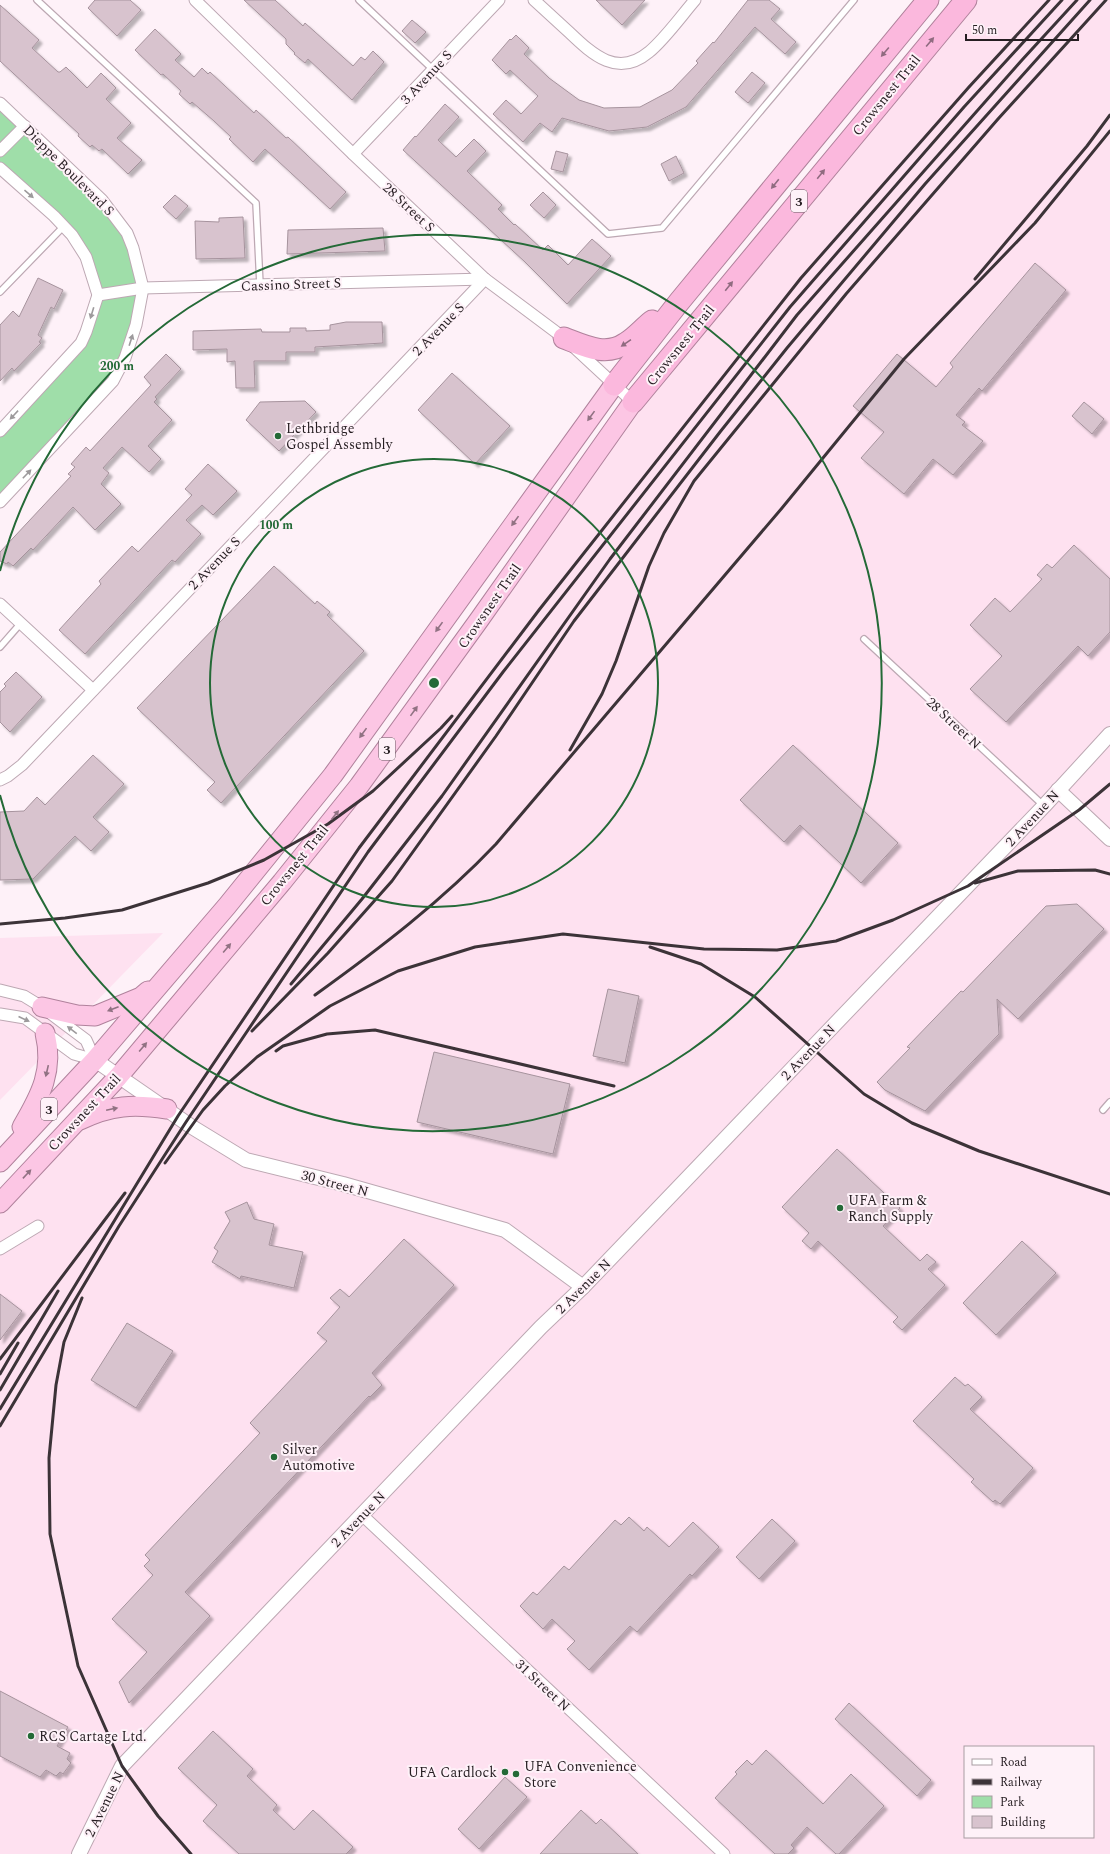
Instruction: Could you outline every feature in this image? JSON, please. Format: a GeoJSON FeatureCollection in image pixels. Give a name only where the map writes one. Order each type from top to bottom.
{"type":"FeatureCollection","features":[{"type":"Feature","properties":{"kind":"highway","name":"Crowsnest Trail"},"geometry":{"type":"LineString","coordinates":[[1,1160],[95,1060],[227,906],[333,775],[614,385],[679,302],[928,0]]}},
{"type":"Feature","properties":{"kind":"highway","name":"Crowsnest Trail"},"geometry":{"type":"LineString","coordinates":[[0,1203],[118,1077],[282,882],[391,743],[633,402],[966,0]]}},
{"type":"Feature","properties":{"kind":"highway"},"geometry":{"type":"LineString","coordinates":[[564,338],[594,350],[608,350],[617,348],[626,344],[646,326],[679,302]]}},
{"type":"Feature","properties":{"kind":"highway"},"geometry":{"type":"LineString","coordinates":[[42,1007],[78,1015],[96,1016],[141,997],[169,974]]}},
{"type":"Feature","properties":{"kind":"highway"},"geometry":{"type":"LineString","coordinates":[[1,1160],[35,1105],[45,1079],[49,1062],[45,1033]]}},
{"type":"Feature","properties":{"kind":"highway"},"geometry":{"type":"LineString","coordinates":[[75,1122],[98,1111],[121,1106],[144,1106],[167,1109]]}},
{"type":"Feature","properties":{"kind":"street","name":"28 Street S"},"geometry":{"type":"LineString","coordinates":[[195,0],[353,154],[485,279],[564,338],[633,402]]}},
{"type":"Feature","properties":{"kind":"street","name":"3 Avenue S"},"geometry":{"type":"LineString","coordinates":[[353,154],[499,0]]}},
{"type":"Feature","properties":{"kind":"street"},"geometry":{"type":"LineString","coordinates":[[534,0],[591,52],[606,61],[622,63],[638,59],[650,52],[695,0]]}},
{"type":"Feature","properties":{"kind":"street","name":"Dieppe Boulevard S"},"geometry":{"type":"LineString","coordinates":[[0,103],[102,200],[117,218],[127,233],[134,248],[143,288],[136,325],[127,352],[113,382],[0,502]]}},
{"type":"Feature","properties":{"kind":"street"},"geometry":{"type":"LineString","coordinates":[[0,151],[25,126]]}},
{"type":"Feature","properties":{"kind":"street"},"geometry":{"type":"LineString","coordinates":[[0,168],[72,235],[86,257],[98,295],[81,343],[0,431]]}},
{"type":"Feature","properties":{"kind":"street","name":"Cassino Street S"},"geometry":{"type":"LineString","coordinates":[[98,295],[143,288],[485,279]]}},
{"type":"Feature","properties":{"kind":"street","name":"2 Avenue S"},"geometry":{"type":"LineString","coordinates":[[4,778],[22,765],[485,279]]}},
{"type":"Feature","properties":{"kind":"street"},"geometry":{"type":"LineString","coordinates":[[0,604],[93,690]]}},
{"type":"Feature","properties":{"kind":"street","name":"2 Avenue N"},"geometry":{"type":"LineString","coordinates":[[79,1854],[122,1766],[541,1327],[583,1286],[1044,806],[1110,734]]}},
{"type":"Feature","properties":{"kind":"street"},"geometry":{"type":"LineString","coordinates":[[1058,790],[1110,839]]}},
{"type":"Feature","properties":{"kind":"street"},"geometry":{"type":"LineString","coordinates":[[0,990],[24,996],[42,1007],[86,1040],[95,1060]]}},
{"type":"Feature","properties":{"kind":"street"},"geometry":{"type":"LineString","coordinates":[[0,1014],[25,1018],[74,1054],[95,1060]]}},
{"type":"Feature","properties":{"kind":"street","name":"30 Street N"},"geometry":{"type":"LineString","coordinates":[[95,1060],[118,1077],[246,1160],[343,1184],[505,1230],[583,1286]]}},
{"type":"Feature","properties":{"kind":"street"},"geometry":{"type":"LineString","coordinates":[[0,1249],[38,1226]]}},
{"type":"Feature","properties":{"kind":"street","name":"31 Street N"},"geometry":{"type":"LineString","coordinates":[[362,1515],[724,1854]]}},
{"type":"Feature","properties":{"kind":"lane"},"geometry":{"type":"LineString","coordinates":[[37,0],[256,203],[260,285]]}},
{"type":"Feature","properties":{"kind":"lane"},"geometry":{"type":"LineString","coordinates":[[359,0],[608,234],[662,228],[854,0]]}},
{"type":"Feature","properties":{"kind":"lane"},"geometry":{"type":"LineString","coordinates":[[0,292],[64,226]]}},
{"type":"Feature","properties":{"kind":"lane"},"geometry":{"type":"LineString","coordinates":[[0,647],[21,623]]}},
{"type":"Feature","properties":{"kind":"lane","name":"28 Street N"},"geometry":{"type":"LineString","coordinates":[[864,639],[1044,806]]}},
{"type":"Feature","properties":{"kind":"lane"},"geometry":{"type":"LineString","coordinates":[[1103,1110],[1110,1102]]}},
{"type":"Feature","properties":{"kind":"shaded area"},"geometry":{"type":"Polygon","coordinates":[[[967,0],[1110,0],[1110,1854],[0,1854],[0,1202],[282,882],[633,402],[967,0]]]}},
{"type":"Feature","properties":{"kind":"shaded area"},"geometry":{"type":"Polygon","coordinates":[[[163,933],[0,1100],[0,938],[163,933]]]}},
{"type":"Feature","properties":{"kind":"green space"},"geometry":{"type":"Polygon","coordinates":[[[0,103],[117,218],[143,288],[119,371],[0,502],[0,431],[81,343],[97,295],[72,235],[0,168],[0,103]]]}},
{"type":"Feature","properties":{"kind":"building"},"geometry":{"type":"Polygon","coordinates":[[[95,0],[130,0],[141,10],[117,36],[88,8],[95,0]]]}},
{"type":"Feature","properties":{"kind":"building"},"geometry":{"type":"Polygon","coordinates":[[[244,0],[275,0],[303,26],[305,23],[353,66],[361,57],[365,60],[373,51],[384,62],[352,100],[308,59],[305,63],[294,54],[295,53],[286,44],[286,39],[244,0]]]}},
{"type":"Feature","properties":{"kind":"building"},"geometry":{"type":"Polygon","coordinates":[[[596,0],[645,0],[622,25],[596,0]]]}},
{"type":"Feature","properties":{"kind":"building"},"geometry":{"type":"Polygon","coordinates":[[[748,0],[769,0],[780,9],[771,19],[796,42],[785,54],[755,27],[686,107],[647,127],[609,131],[562,118],[552,132],[540,123],[523,142],[493,114],[506,100],[521,114],[538,96],[510,70],[506,74],[492,60],[510,39],[511,40],[516,35],[529,48],[524,54],[549,78],[579,100],[604,108],[640,107],[672,90],[698,63],[696,61],[713,42],[714,43],[748,0]]]}},
{"type":"Feature","properties":{"kind":"building"},"geometry":{"type":"Polygon","coordinates":[[[0,5],[39,40],[32,48],[58,72],[66,67],[87,88],[101,73],[116,88],[106,99],[131,123],[117,138],[142,160],[128,174],[102,149],[99,151],[92,145],[90,147],[78,136],[79,134],[0,61],[0,5]]]}},
{"type":"Feature","properties":{"kind":"building"},"geometry":{"type":"Polygon","coordinates":[[[412,20],[426,32],[415,43],[402,31],[412,20]]]}},
{"type":"Feature","properties":{"kind":"building"},"geometry":{"type":"Polygon","coordinates":[[[155,29],[181,54],[175,60],[194,77],[202,68],[208,74],[210,72],[254,113],[256,110],[286,138],[288,137],[346,192],[330,209],[265,149],[253,162],[229,139],[231,137],[192,102],[190,104],[179,94],[181,91],[163,74],[161,75],[135,50],[155,29]]]}},
{"type":"Feature","properties":{"kind":"building"},"geometry":{"type":"Polygon","coordinates":[[[752,72],[765,83],[748,103],[735,92],[752,72]]]}},
{"type":"Feature","properties":{"kind":"building"},"geometry":{"type":"Polygon","coordinates":[[[445,104],[459,117],[438,140],[456,157],[474,139],[486,151],[467,171],[502,205],[498,209],[514,225],[515,224],[543,250],[548,245],[568,265],[592,239],[611,256],[567,304],[525,262],[403,150],[445,104]]]}},
{"type":"Feature","properties":{"kind":"building"},"geometry":{"type":"Polygon","coordinates":[[[556,151],[568,154],[563,172],[551,169],[556,151]]]}},
{"type":"Feature","properties":{"kind":"building"},"geometry":{"type":"Polygon","coordinates":[[[676,156],[684,173],[669,181],[661,164],[676,156]]]}},
{"type":"Feature","properties":{"kind":"building"},"geometry":{"type":"Polygon","coordinates":[[[543,192],[556,205],[544,218],[530,205],[543,192]]]}},
{"type":"Feature","properties":{"kind":"building"},"geometry":{"type":"Polygon","coordinates":[[[175,195],[188,206],[176,219],[163,207],[175,195]]]}},
{"type":"Feature","properties":{"kind":"building"},"geometry":{"type":"Polygon","coordinates":[[[243,217],[245,258],[196,259],[195,221],[219,222],[219,218],[243,217]]]}},
{"type":"Feature","properties":{"kind":"building"},"geometry":{"type":"Polygon","coordinates":[[[383,228],[385,251],[287,254],[288,230],[383,228]]]}},
{"type":"Feature","properties":{"kind":"building"},"geometry":{"type":"Polygon","coordinates":[[[1035,263],[1066,290],[982,391],[979,388],[956,415],[965,422],[962,425],[983,441],[953,475],[933,459],[904,494],[861,458],[884,432],[853,406],[897,354],[936,387],[953,367],[950,363],[1035,263]]]}},
{"type":"Feature","properties":{"kind":"building"},"geometry":{"type":"Polygon","coordinates":[[[38,278],[63,290],[54,309],[51,307],[38,335],[42,338],[39,342],[41,343],[14,371],[12,368],[0,381],[0,325],[13,311],[19,317],[38,278]]]}},
{"type":"Feature","properties":{"kind":"building"},"geometry":{"type":"Polygon","coordinates":[[[346,322],[382,322],[383,343],[315,347],[315,352],[286,352],[286,361],[254,361],[255,388],[236,388],[235,361],[227,362],[227,349],[193,350],[193,331],[261,329],[262,332],[290,332],[290,328],[306,328],[306,331],[330,330],[330,325],[346,322]]]}},
{"type":"Feature","properties":{"kind":"building"},"geometry":{"type":"Polygon","coordinates":[[[166,354],[181,369],[155,397],[157,399],[154,402],[172,420],[148,446],[161,459],[149,472],[122,447],[103,468],[109,473],[101,484],[121,504],[95,530],[73,507],[33,550],[31,548],[13,566],[8,562],[7,564],[0,561],[0,552],[71,476],[68,474],[75,467],[71,464],[86,447],[90,451],[151,385],[144,377],[166,354]]]}},
{"type":"Feature","properties":{"kind":"building"},"geometry":{"type":"Polygon","coordinates":[[[452,373],[510,426],[475,464],[418,410],[452,373]]]}},
{"type":"Feature","properties":{"kind":"building","name":"Lethbridge Gospel Assembly"},"geometry":{"type":"Polygon","coordinates":[[[305,401],[316,412],[279,451],[246,420],[260,402],[305,401]]]}},
{"type":"Feature","properties":{"kind":"building"},"geometry":{"type":"Polygon","coordinates":[[[1084,402],[1104,419],[1092,434],[1072,416],[1084,402]]]}},
{"type":"Feature","properties":{"kind":"building"},"geometry":{"type":"Polygon","coordinates":[[[208,464],[237,491],[213,515],[202,505],[186,520],[201,534],[175,562],[172,560],[85,654],[59,630],[101,584],[99,581],[132,546],[138,552],[192,495],[185,489],[208,464]]]}},
{"type":"Feature","properties":{"kind":"building"},"geometry":{"type":"Polygon","coordinates":[[[1074,545],[1110,579],[1110,632],[1088,656],[1078,646],[1006,722],[970,689],[1002,656],[970,625],[995,598],[1010,612],[1042,579],[1037,575],[1047,564],[1052,568],[1074,545]]]}},
{"type":"Feature","properties":{"kind":"building"},"geometry":{"type":"Polygon","coordinates":[[[274,566],[315,604],[317,601],[330,612],[327,615],[364,651],[221,803],[207,790],[215,782],[137,708],[274,566]]]}},
{"type":"Feature","properties":{"kind":"building"},"geometry":{"type":"Polygon","coordinates":[[[16,672],[42,697],[10,732],[0,722],[0,692],[6,686],[4,684],[16,672]]]}},
{"type":"Feature","properties":{"kind":"building"},"geometry":{"type":"Polygon","coordinates":[[[793,745],[898,843],[861,883],[800,825],[784,842],[740,800],[793,745]]]}},
{"type":"Feature","properties":{"kind":"building"},"geometry":{"type":"Polygon","coordinates":[[[93,755],[124,784],[93,817],[109,832],[91,851],[75,836],[33,879],[0,880],[0,812],[24,811],[37,797],[45,805],[93,755]]]}},
{"type":"Feature","properties":{"kind":"building"},"geometry":{"type":"Polygon","coordinates":[[[1077,904],[1104,929],[1018,1019],[997,999],[999,1034],[925,1111],[885,1090],[877,1082],[910,1048],[907,1047],[961,991],[963,992],[1046,906],[1077,904]]]}},
{"type":"Feature","properties":{"kind":"building"},"geometry":{"type":"Polygon","coordinates":[[[608,989],[639,996],[625,1063],[593,1056],[608,989]]]}},
{"type":"Feature","properties":{"kind":"building"},"geometry":{"type":"Polygon","coordinates":[[[434,1052],[570,1084],[553,1154],[417,1122],[434,1052]]]}},
{"type":"Feature","properties":{"kind":"building"},"geometry":{"type":"Polygon","coordinates":[[[837,1149],[900,1208],[883,1226],[920,1261],[927,1254],[936,1262],[928,1269],[945,1285],[902,1330],[893,1322],[898,1317],[818,1241],[811,1249],[802,1241],[809,1233],[782,1207],[837,1149]]]}},
{"type":"Feature","properties":{"kind":"building"},"geometry":{"type":"Polygon","coordinates":[[[247,1202],[254,1219],[274,1224],[269,1245],[303,1252],[294,1288],[241,1276],[240,1279],[212,1262],[218,1251],[214,1248],[230,1221],[225,1212],[247,1202]]]}},
{"type":"Feature","properties":{"kind":"building"},"geometry":{"type":"Polygon","coordinates":[[[404,1239],[454,1285],[372,1373],[382,1385],[370,1397],[369,1396],[185,1592],[210,1616],[129,1703],[119,1682],[147,1652],[112,1619],[153,1575],[144,1566],[150,1560],[145,1555],[260,1433],[250,1423],[327,1341],[317,1333],[340,1307],[330,1298],[340,1289],[349,1297],[404,1239]]]}},
{"type":"Feature","properties":{"kind":"building"},"geometry":{"type":"Polygon","coordinates":[[[1022,1241],[1056,1273],[996,1335],[963,1303],[1022,1241]]]}},
{"type":"Feature","properties":{"kind":"building"},"geometry":{"type":"Polygon","coordinates":[[[0,1294],[22,1311],[0,1340],[0,1294]]]}},
{"type":"Feature","properties":{"kind":"building"},"geometry":{"type":"Polygon","coordinates":[[[127,1323],[173,1351],[136,1408],[91,1380],[127,1323]]]}},
{"type":"Feature","properties":{"kind":"building"},"geometry":{"type":"Polygon","coordinates":[[[955,1377],[965,1386],[968,1384],[982,1397],[970,1409],[1033,1468],[1000,1504],[995,1500],[993,1502],[971,1482],[974,1479],[913,1421],[955,1377]]]}},
{"type":"Feature","properties":{"kind":"building"},"geometry":{"type":"Polygon","coordinates":[[[629,1517],[644,1531],[647,1527],[669,1547],[693,1522],[719,1547],[692,1576],[690,1574],[637,1632],[630,1626],[589,1670],[567,1649],[575,1641],[552,1619],[543,1629],[520,1606],[533,1592],[537,1595],[564,1566],[569,1570],[615,1520],[621,1525],[629,1517]]]}},
{"type":"Feature","properties":{"kind":"building"},"geometry":{"type":"Polygon","coordinates":[[[772,1519],[795,1541],[759,1579],[736,1557],[772,1519]]]}},
{"type":"Feature","properties":{"kind":"building","name":"RCS Cartage Ltd."},"geometry":{"type":"Polygon","coordinates":[[[0,1691],[68,1727],[57,1746],[70,1753],[67,1759],[71,1763],[63,1774],[60,1772],[56,1776],[46,1770],[40,1777],[0,1756],[0,1691]]]}},
{"type":"Feature","properties":{"kind":"building"},"geometry":{"type":"Polygon","coordinates":[[[849,1703],[931,1780],[917,1796],[835,1719],[849,1703]]]}},
{"type":"Feature","properties":{"kind":"building"},"geometry":{"type":"Polygon","coordinates":[[[213,1731],[253,1769],[247,1776],[277,1805],[273,1810],[294,1830],[313,1810],[353,1847],[346,1854],[239,1854],[203,1821],[217,1805],[178,1768],[213,1731]]]}},
{"type":"Feature","properties":{"kind":"building"},"geometry":{"type":"Polygon","coordinates":[[[766,1750],[823,1804],[851,1774],[884,1806],[839,1854],[836,1854],[807,1827],[791,1845],[794,1848],[788,1854],[775,1854],[715,1798],[737,1774],[735,1772],[747,1760],[752,1765],[766,1750]]]}},
{"type":"Feature","properties":{"kind":"building"},"geometry":{"type":"Polygon","coordinates":[[[505,1777],[527,1797],[479,1849],[458,1829],[505,1777]]]}},
{"type":"Feature","properties":{"kind":"building"},"geometry":{"type":"Polygon","coordinates":[[[581,1810],[596,1824],[601,1819],[638,1854],[540,1854],[581,1810]]]}},
{"type":"Feature","properties":{"kind":"railway"},"geometry":{"type":"LineString","coordinates":[[0,1409],[178,1116],[359,848],[539,610],[801,278],[969,87],[1049,0]]}},
{"type":"Feature","properties":{"kind":"railway"},"geometry":{"type":"LineString","coordinates":[[0,1426],[119,1226],[186,1122],[368,852],[503,672],[790,307],[964,107],[1062,0]]}},
{"type":"Feature","properties":{"kind":"railway"},"geometry":{"type":"LineString","coordinates":[[291,984],[362,899],[442,796],[610,559],[797,315],[1022,60],[1077,0]]}},
{"type":"Feature","properties":{"kind":"railway"},"geometry":{"type":"LineString","coordinates":[[252,1031],[328,953],[392,881],[496,736],[574,621],[787,348],[925,184],[1090,0]]}},
{"type":"Feature","properties":{"kind":"railway"},"geometry":{"type":"LineString","coordinates":[[570,750],[602,694],[616,661],[649,566],[664,533],[694,481],[846,294],[998,119],[1106,0]]}},
{"type":"Feature","properties":{"kind":"railway"},"geometry":{"type":"LineString","coordinates":[[975,279],[1087,146],[1110,115]]}},
{"type":"Feature","properties":{"kind":"railway"},"geometry":{"type":"LineString","coordinates":[[315,995],[363,960],[432,905],[496,844],[782,508],[904,359],[1035,223],[1110,131]]}},
{"type":"Feature","properties":{"kind":"railway"},"geometry":{"type":"LineString","coordinates":[[0,924],[65,918],[122,910],[208,883],[264,860],[328,824],[373,791],[452,716]]}},
{"type":"Feature","properties":{"kind":"railway"},"geometry":{"type":"LineString","coordinates":[[165,1163],[203,1110],[225,1086],[257,1057],[330,1006],[398,971],[475,947],[563,934],[704,949],[777,950],[836,941],[893,920],[968,886],[1079,810],[1110,784]]}},
{"type":"Feature","properties":{"kind":"railway"},"geometry":{"type":"LineString","coordinates":[[975,883],[1018,871],[1095,870],[1110,874]]}},
{"type":"Feature","properties":{"kind":"railway"},"geometry":{"type":"LineString","coordinates":[[650,947],[701,964],[755,997],[864,1094],[912,1123],[979,1151],[1110,1194]]}},
{"type":"Feature","properties":{"kind":"railway"},"geometry":{"type":"LineString","coordinates":[[276,1051],[283,1046],[327,1034],[375,1030],[614,1086]]}},
{"type":"Feature","properties":{"kind":"railway"},"geometry":{"type":"LineString","coordinates":[[0,1359],[125,1193]]}},
{"type":"Feature","properties":{"kind":"railway"},"geometry":{"type":"LineString","coordinates":[[0,1390],[58,1291]]}},
{"type":"Feature","properties":{"kind":"railway"},"geometry":{"type":"LineString","coordinates":[[82,1298],[64,1342],[56,1385],[49,1458],[50,1534],[78,1666],[122,1766],[158,1816],[191,1854]]}},
{"type":"Feature","properties":{"kind":"railway"},"geometry":{"type":"LineString","coordinates":[[0,1374],[18,1343]]}},
{"type":"Feature","properties":{"kind":"place","name":"Lethbridge Gospel Assembly"},"geometry":{"type":"Point","coordinates":[278,436]}},
{"type":"Feature","properties":{"kind":"place","name":"UFA Farm & Ranch Supply"},"geometry":{"type":"Point","coordinates":[840,1208]}},
{"type":"Feature","properties":{"kind":"place","name":"Silver Automotive"},"geometry":{"type":"Point","coordinates":[274,1457]}},
{"type":"Feature","properties":{"kind":"place","name":"RCS Cartage Ltd."},"geometry":{"type":"Point","coordinates":[31,1736]}},
{"type":"Feature","properties":{"kind":"place","name":"UFA Cardlock"},"geometry":{"type":"Point","coordinates":[505,1772]}},
{"type":"Feature","properties":{"kind":"place","name":"UFA Convenience Store"},"geometry":{"type":"Point","coordinates":[516,1774]}}]}
